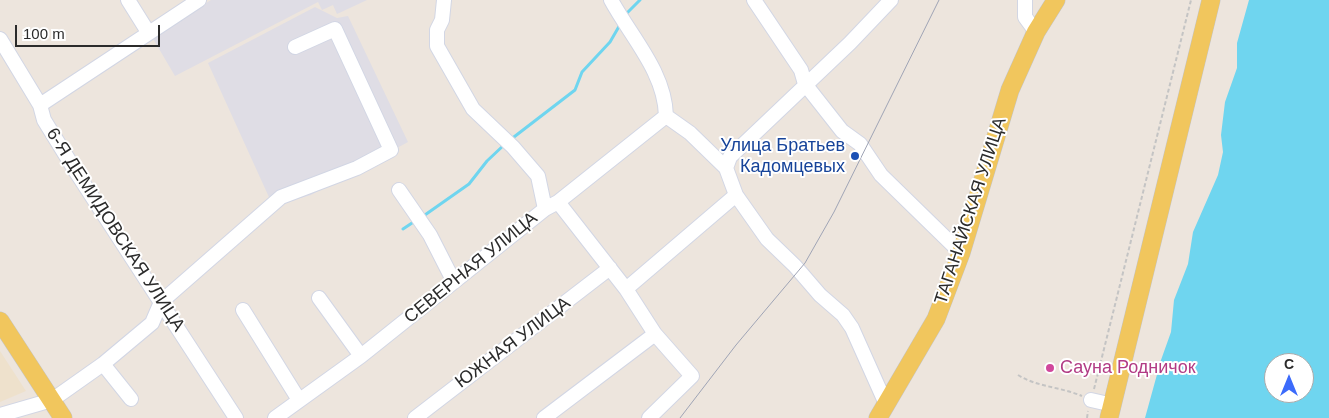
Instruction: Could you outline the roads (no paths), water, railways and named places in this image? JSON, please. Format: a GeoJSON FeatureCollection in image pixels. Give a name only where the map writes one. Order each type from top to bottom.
{"type":"FeatureCollection","features":[{"type":"Feature","properties":{"kind":"main road","name":"ТАГАНАЙСКАЯ УЛИЦА"},"geometry":{"type":"LineString","coordinates":[[882,411],[928,335],[949,288],[1010,90],[1036,32],[1056,0]]}},
{"type":"Feature","properties":{"kind":"main road"},"geometry":{"type":"LineString","coordinates":[[1111,411],[1211,0]]}},
{"type":"Feature","properties":{"kind":"main road"},"geometry":{"type":"LineString","coordinates":[[0,321],[63,418]]}},
{"type":"Feature","properties":{"kind":"street"},"geometry":{"type":"LineString","coordinates":[[128,0],[148,32]]}},
{"type":"Feature","properties":{"kind":"street"},"geometry":{"type":"LineString","coordinates":[[40,105],[199,0]]}},
{"type":"Feature","properties":{"kind":"street"},"geometry":{"type":"LineString","coordinates":[[444,0],[442,20],[437,30],[437,46],[473,109],[513,146],[538,176],[545,209]]}},
{"type":"Feature","properties":{"kind":"street"},"geometry":{"type":"LineString","coordinates":[[611,0],[635,35],[662,90],[666,116],[690,133],[726,168],[736,195],[767,239],[820,296],[843,315],[852,328],[882,411]]}},
{"type":"Feature","properties":{"kind":"street"},"geometry":{"type":"LineString","coordinates":[[754,0],[801,70],[805,84],[842,131],[860,144],[873,160],[881,175],[961,253]]}},
{"type":"Feature","properties":{"kind":"street"},"geometry":{"type":"LineString","coordinates":[[726,168],[730,157],[850,43],[891,0]]}},
{"type":"Feature","properties":{"kind":"street"},"geometry":{"type":"LineString","coordinates":[[1025,0],[1025,17],[1036,32]]}},
{"type":"Feature","properties":{"kind":"street"},"geometry":{"type":"LineString","coordinates":[[9,415],[52,400],[103,364],[152,323],[161,302],[281,197],[357,168],[391,150],[335,29],[295,47]]}},
{"type":"Feature","properties":{"kind":"street","name":"6-Я ДЕМИДОВСКАЯ УЛИЦА"},"geometry":{"type":"LineString","coordinates":[[0,39],[40,105],[44,120],[236,418]]}},
{"type":"Feature","properties":{"kind":"street","name":"СЕВЕРНАЯ УЛИЦА"},"geometry":{"type":"LineString","coordinates":[[275,418],[360,356],[666,116]]}},
{"type":"Feature","properties":{"kind":"street"},"geometry":{"type":"LineString","coordinates":[[399,190],[430,234],[454,282]]}},
{"type":"Feature","properties":{"kind":"street"},"geometry":{"type":"LineString","coordinates":[[626,289],[736,195]]}},
{"type":"Feature","properties":{"kind":"street"},"geometry":{"type":"LineString","coordinates":[[558,202],[626,289],[655,334],[692,376],[649,418]]}},
{"type":"Feature","properties":{"kind":"street","name":"ЮЖНАЯ УЛИЦА"},"geometry":{"type":"LineString","coordinates":[[414,418],[610,268]]}},
{"type":"Feature","properties":{"kind":"street"},"geometry":{"type":"LineString","coordinates":[[319,298],[360,356]]}},
{"type":"Feature","properties":{"kind":"street"},"geometry":{"type":"LineString","coordinates":[[243,310],[299,400]]}},
{"type":"Feature","properties":{"kind":"street"},"geometry":{"type":"LineString","coordinates":[[544,418],[655,334]]}},
{"type":"Feature","properties":{"kind":"street"},"geometry":{"type":"LineString","coordinates":[[103,364],[131,398]]}},
{"type":"Feature","properties":{"kind":"street"},"geometry":{"type":"LineString","coordinates":[[1091,400],[1111,411]]}},
{"type":"Feature","properties":{"kind":"water"},"geometry":{"type":"Polygon","coordinates":[[[1249,0],[1329,0],[1329,418],[1145,418],[1171,332],[1174,300],[1188,264],[1193,232],[1218,175],[1223,152],[1221,135],[1225,102],[1237,68],[1237,43],[1249,0]]]}},
{"type":"Feature","properties":{"kind":"waterway"},"geometry":{"type":"LineString","coordinates":[[624,16],[640,0]]}},
{"type":"Feature","properties":{"kind":"waterway"},"geometry":{"type":"LineString","coordinates":[[510,140],[575,90],[582,72],[610,42],[621,23]]}},
{"type":"Feature","properties":{"kind":"waterway"},"geometry":{"type":"LineString","coordinates":[[422,217],[469,184],[487,161],[505,144]]}},
{"type":"Feature","properties":{"kind":"waterway"},"geometry":{"type":"LineString","coordinates":[[403,229],[415,221]]}},
{"type":"Feature","properties":{"kind":"tram line"},"geometry":{"type":"LineString","coordinates":[[680,418],[736,345],[805,263],[834,212],[939,0]]}},
{"type":"Feature","properties":{"kind":"place","name":"Улица Братьев Кадомцевых"},"geometry":{"type":"Point","coordinates":[855,156]}},
{"type":"Feature","properties":{"kind":"place","name":"Сауна Родничок"},"geometry":{"type":"Point","coordinates":[1050,368]}}]}
